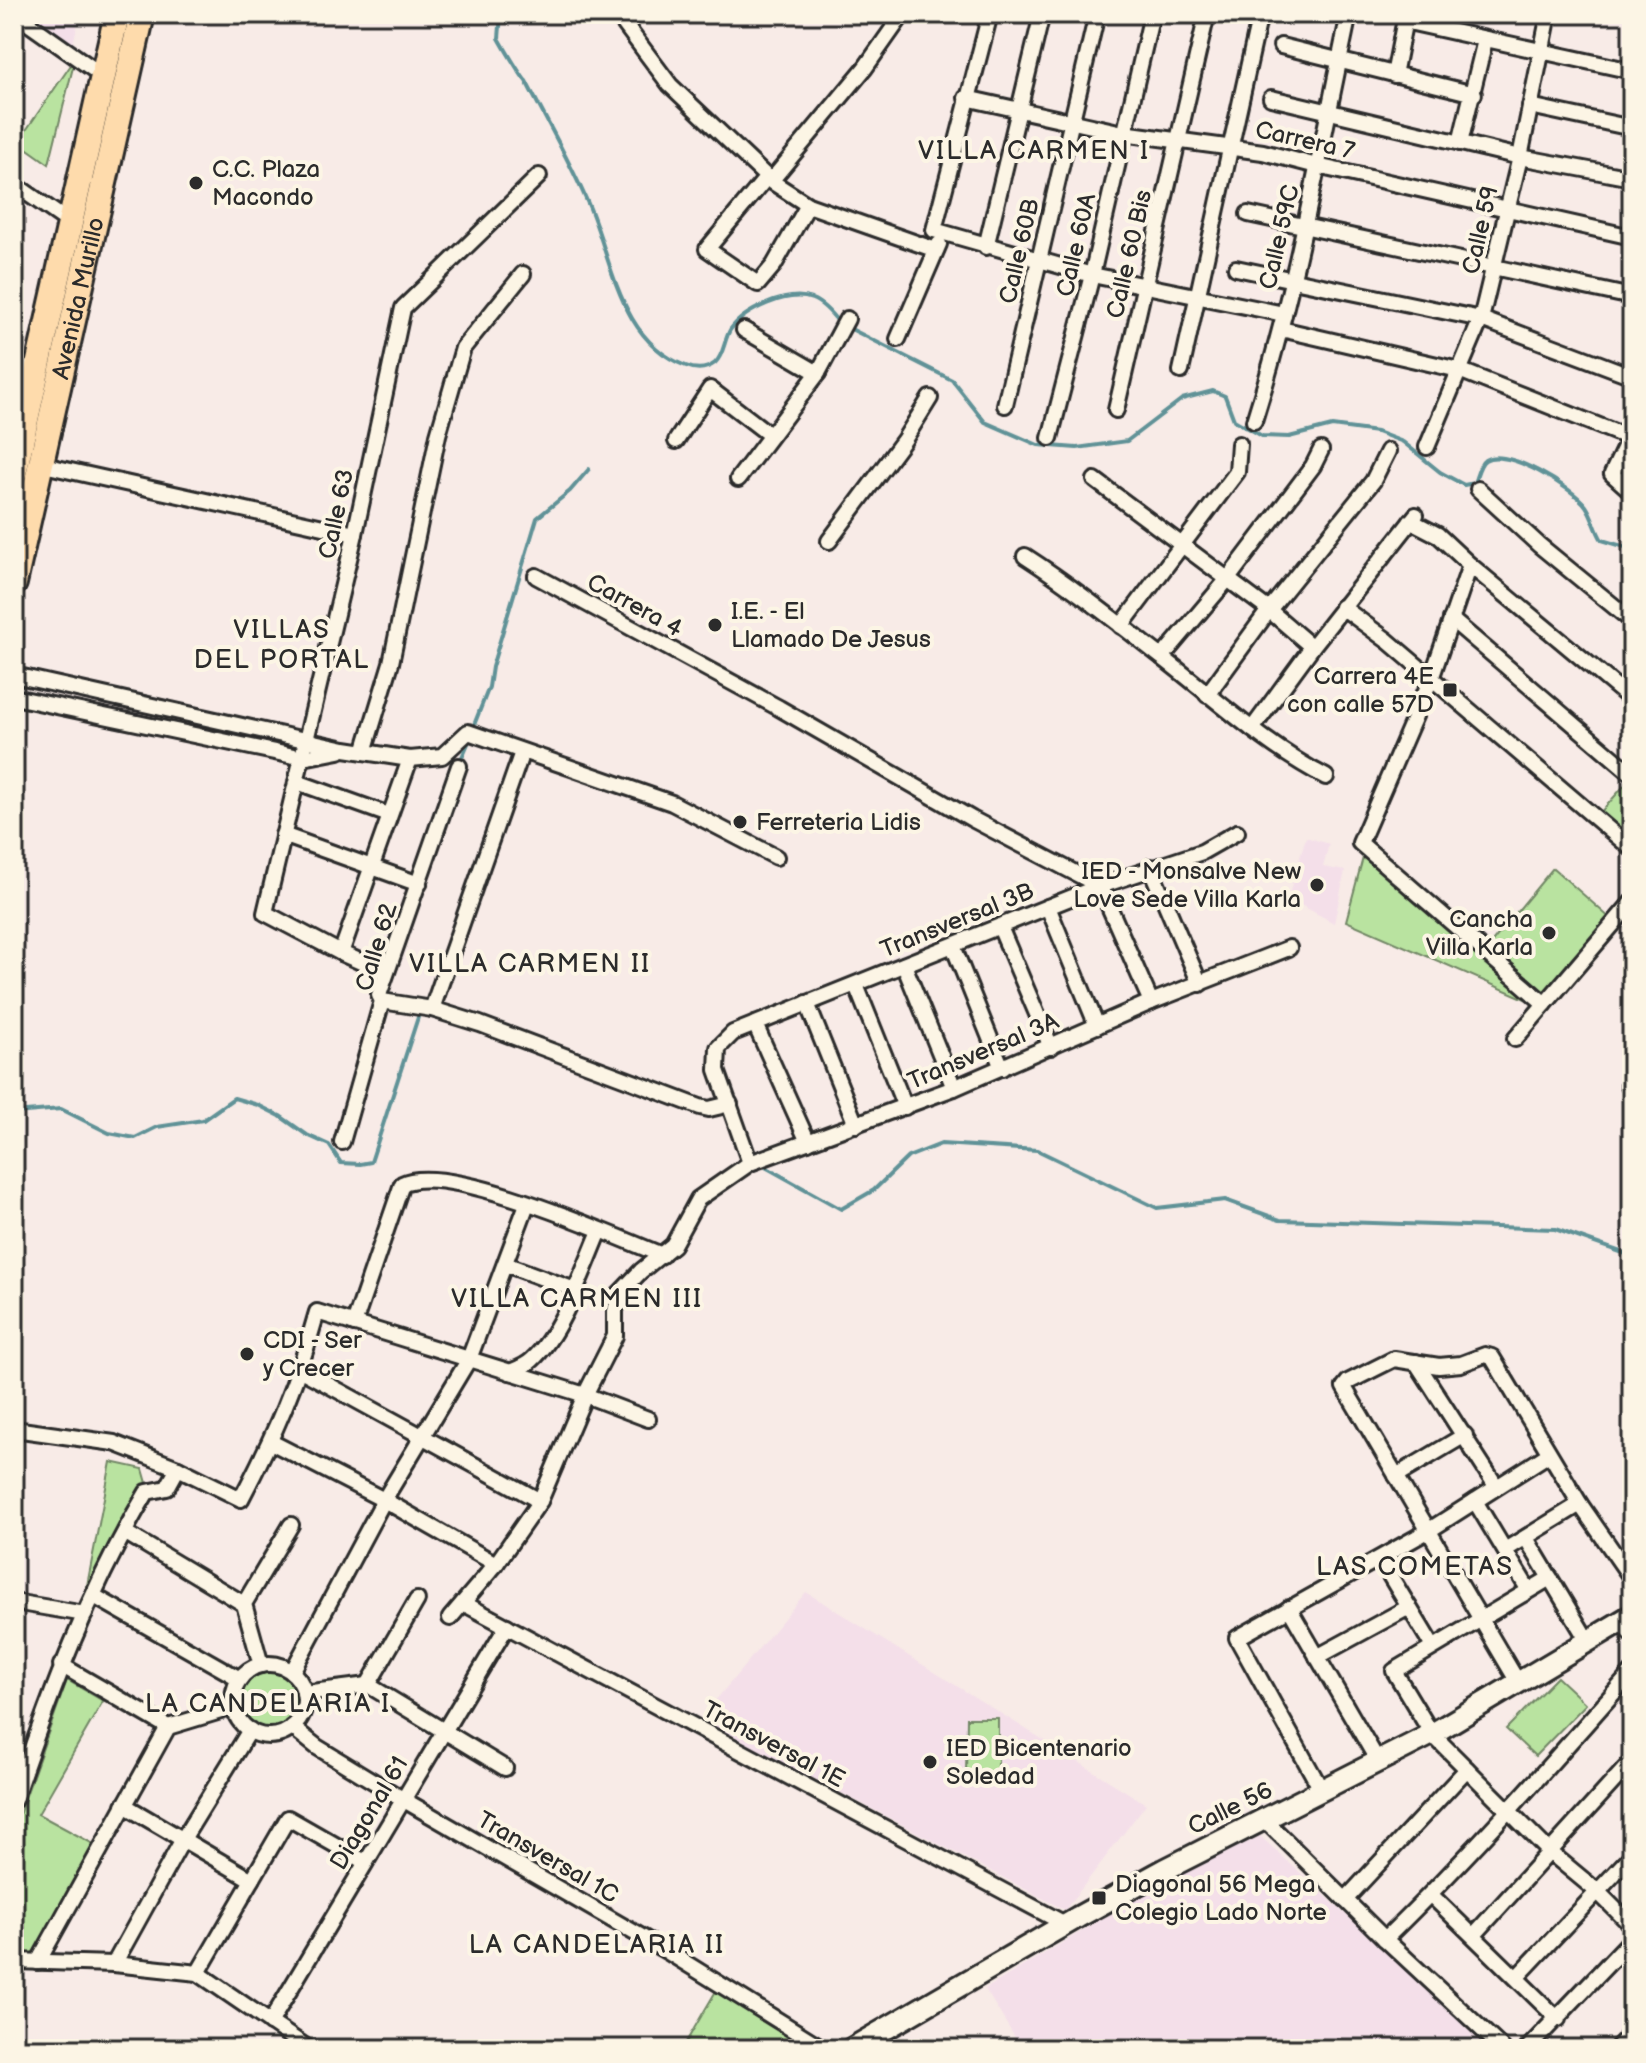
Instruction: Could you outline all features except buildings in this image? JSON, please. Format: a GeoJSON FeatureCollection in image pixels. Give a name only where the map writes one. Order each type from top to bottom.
{"type":"FeatureCollection","features":[{"type":"Feature","properties":{"kind":"main road","name":"Avenida Murillo"},"geometry":{"type":"LineString","coordinates":[[14,473],[117,14]]}},
{"type":"Feature","properties":{"kind":"main road","name":"Avenida Murillo"},"geometry":{"type":"LineString","coordinates":[[14,583],[142,14]]}},
{"type":"Feature","properties":{"kind":"main road","name":"Calle 56"},"geometry":{"type":"LineString","coordinates":[[851,2049],[1065,1924],[1177,1863],[1379,1763],[1589,1643],[1628,1624]]}},
{"type":"Feature","properties":{"kind":"street"},"geometry":{"type":"LineString","coordinates":[[15,14],[103,76]]}},
{"type":"Feature","properties":{"kind":"street"},"geometry":{"type":"LineString","coordinates":[[617,14],[670,85],[769,179],[808,205],[936,250]]}},
{"type":"Feature","properties":{"kind":"street"},"geometry":{"type":"LineString","coordinates":[[808,205],[774,265],[758,284],[707,249],[865,68],[903,14]]}},
{"type":"Feature","properties":{"kind":"street"},"geometry":{"type":"LineString","coordinates":[[898,339],[936,250],[966,98],[990,14]]}},
{"type":"Feature","properties":{"kind":"street"},"geometry":{"type":"LineString","coordinates":[[986,247],[1042,14]]}},
{"type":"Feature","properties":{"kind":"street","name":"Calle 60B"},"geometry":{"type":"LineString","coordinates":[[1005,405],[1097,14]]}},
{"type":"Feature","properties":{"kind":"street","name":"Calle 60A"},"geometry":{"type":"LineString","coordinates":[[1050,438],[1092,275],[1152,14]]}},
{"type":"Feature","properties":{"kind":"street","name":"Calle 60 Bis"},"geometry":{"type":"LineString","coordinates":[[1116,410],[1207,14]]}},
{"type":"Feature","properties":{"kind":"street"},"geometry":{"type":"LineString","coordinates":[[1181,371],[1260,14]]}},
{"type":"Feature","properties":{"kind":"street","name":"Calle 59C"},"geometry":{"type":"LineString","coordinates":[[1254,421],[1292,280],[1349,14]]}},
{"type":"Feature","properties":{"kind":"street","name":"Calle 59"},"geometry":{"type":"LineString","coordinates":[[1427,447],[1481,319],[1520,157],[1549,14]]}},
{"type":"Feature","properties":{"kind":"street"},"geometry":{"type":"LineString","coordinates":[[1394,75],[1405,18],[1485,40],[1632,71]]}},
{"type":"Feature","properties":{"kind":"street"},"geometry":{"type":"LineString","coordinates":[[1460,143],[1485,40]]}},
{"type":"Feature","properties":{"kind":"street"},"geometry":{"type":"LineString","coordinates":[[1281,46],[1474,94]]}},
{"type":"Feature","properties":{"kind":"street","name":"Carrera 7"},"geometry":{"type":"LineString","coordinates":[[966,98],[1123,133],[1229,145],[1632,237]]}},
{"type":"Feature","properties":{"kind":"street"},"geometry":{"type":"LineString","coordinates":[[1271,98],[1520,157],[1632,178]]}},
{"type":"Feature","properties":{"kind":"street"},"geometry":{"type":"LineString","coordinates":[[1530,106],[1632,128]]}},
{"type":"Feature","properties":{"kind":"street","name":"Calle 63"},"geometry":{"type":"LineString","coordinates":[[341,953],[265,913],[355,534],[403,308],[539,176]]}},
{"type":"Feature","properties":{"kind":"street"},"geometry":{"type":"LineString","coordinates":[[14,184],[70,223]]}},
{"type":"Feature","properties":{"kind":"street"},"geometry":{"type":"LineString","coordinates":[[1248,214],[1632,297]]}},
{"type":"Feature","properties":{"kind":"street"},"geometry":{"type":"LineString","coordinates":[[938,232],[1092,275],[1199,297],[1459,370],[1631,436],[1612,474],[1632,492]]}},
{"type":"Feature","properties":{"kind":"street"},"geometry":{"type":"LineString","coordinates":[[1236,268],[1481,319],[1632,376]]}},
{"type":"Feature","properties":{"kind":"street"},"geometry":{"type":"LineString","coordinates":[[364,752],[391,663],[438,435],[463,348],[523,274]]}},
{"type":"Feature","properties":{"kind":"street"},"geometry":{"type":"LineString","coordinates":[[738,479],[818,373],[844,325]]}},
{"type":"Feature","properties":{"kind":"street"},"geometry":{"type":"LineString","coordinates":[[744,330],[818,373]]}},
{"type":"Feature","properties":{"kind":"street"},"geometry":{"type":"LineString","coordinates":[[14,382],[38,361]]}},
{"type":"Feature","properties":{"kind":"street"},"geometry":{"type":"LineString","coordinates":[[676,441],[710,389],[770,435]]}},
{"type":"Feature","properties":{"kind":"street"},"geometry":{"type":"LineString","coordinates":[[829,541],[904,440],[930,398]]}},
{"type":"Feature","properties":{"kind":"street"},"geometry":{"type":"LineString","coordinates":[[1121,626],[1237,472],[1239,444]]}},
{"type":"Feature","properties":{"kind":"street"},"geometry":{"type":"LineString","coordinates":[[1162,657],[1227,580],[1313,466],[1321,450]]}},
{"type":"Feature","properties":{"kind":"street"},"geometry":{"type":"LineString","coordinates":[[1207,695],[1269,610],[1373,481],[1388,451]]}},
{"type":"Feature","properties":{"kind":"street"},"geometry":{"type":"LineString","coordinates":[[39,464],[355,534]]}},
{"type":"Feature","properties":{"kind":"street"},"geometry":{"type":"LineString","coordinates":[[1095,480],[1269,610],[1312,647]]}},
{"type":"Feature","properties":{"kind":"street"},"geometry":{"type":"LineString","coordinates":[[1478,489],[1539,545],[1632,621]]}},
{"type":"Feature","properties":{"kind":"street"},"geometry":{"type":"LineString","coordinates":[[1252,729],[1342,607],[1414,518],[1632,700]]}},
{"type":"Feature","properties":{"kind":"street"},"geometry":{"type":"LineString","coordinates":[[1025,556],[1162,657],[1252,729],[1300,763],[1326,777]]}},
{"type":"Feature","properties":{"kind":"street"},"geometry":{"type":"LineString","coordinates":[[1470,565],[1431,679],[1360,843],[1545,1004]]}},
{"type":"Feature","properties":{"kind":"street","name":"Carrera 4"},"geometry":{"type":"LineString","coordinates":[[536,576],[972,819],[1100,886]]}},
{"type":"Feature","properties":{"kind":"street"},"geometry":{"type":"LineString","coordinates":[[1342,607],[1388,641],[1632,849]]}},
{"type":"Feature","properties":{"kind":"street"},"geometry":{"type":"LineString","coordinates":[[1451,619],[1632,774]]}},
{"type":"Feature","properties":{"kind":"street"},"geometry":{"type":"LineString","coordinates":[[14,675],[307,741],[410,759],[442,756],[471,733],[672,803],[776,857]]}},
{"type":"Feature","properties":{"kind":"street"},"geometry":{"type":"LineString","coordinates":[[70,709],[75,689]]}},
{"type":"Feature","properties":{"kind":"street"},"geometry":{"type":"LineString","coordinates":[[14,697],[303,758],[345,749]]}},
{"type":"Feature","properties":{"kind":"street"},"geometry":{"type":"LineString","coordinates":[[432,1009],[522,752]]}},
{"type":"Feature","properties":{"kind":"street"},"geometry":{"type":"LineString","coordinates":[[386,973],[341,953],[410,759]]}},
{"type":"Feature","properties":{"kind":"street","name":"Calle 62"},"geometry":{"type":"LineString","coordinates":[[342,1142],[382,1001],[379,995],[459,766]]}},
{"type":"Feature","properties":{"kind":"street"},"geometry":{"type":"LineString","coordinates":[[297,782],[389,815]]}},
{"type":"Feature","properties":{"kind":"street","name":"Transversal 3B"},"geometry":{"type":"LineString","coordinates":[[730,1104],[717,1070],[718,1048],[733,1033],[1100,886],[1202,852],[1237,832]]}},
{"type":"Feature","properties":{"kind":"street"},"geometry":{"type":"LineString","coordinates":[[283,835],[419,884]]}},
{"type":"Feature","properties":{"kind":"street"},"geometry":{"type":"LineString","coordinates":[[1150,867],[1200,984]]}},
{"type":"Feature","properties":{"kind":"street"},"geometry":{"type":"LineString","coordinates":[[1100,886],[1151,1002]]}},
{"type":"Feature","properties":{"kind":"street"},"geometry":{"type":"LineString","coordinates":[[1515,1039],[1632,902]]}},
{"type":"Feature","properties":{"kind":"street"},"geometry":{"type":"LineString","coordinates":[[1048,907],[1097,1026]]}},
{"type":"Feature","properties":{"kind":"street"},"geometry":{"type":"LineString","coordinates":[[1000,927],[1051,1047]]}},
{"type":"Feature","properties":{"kind":"street"},"geometry":{"type":"LineString","coordinates":[[953,946],[1002,1068]]}},
{"type":"Feature","properties":{"kind":"street","name":"Transversal 3A"},"geometry":{"type":"LineString","coordinates":[[662,1255],[681,1233],[698,1199],[750,1163],[954,1088],[1151,1002],[1289,948]]}},
{"type":"Feature","properties":{"kind":"street"},"geometry":{"type":"LineString","coordinates":[[904,965],[954,1088]]}},
{"type":"Feature","properties":{"kind":"street"},"geometry":{"type":"LineString","coordinates":[[856,985],[905,1107]]}},
{"type":"Feature","properties":{"kind":"street"},"geometry":{"type":"LineString","coordinates":[[382,1001],[432,1009],[480,1024],[700,1107],[709,1109],[730,1104],[750,1163]]}},
{"type":"Feature","properties":{"kind":"street"},"geometry":{"type":"LineString","coordinates":[[807,1003],[856,1125]]}},
{"type":"Feature","properties":{"kind":"street"},"geometry":{"type":"LineString","coordinates":[[755,1024],[808,1142]]}},
{"type":"Feature","properties":{"kind":"street"},"geometry":{"type":"LineString","coordinates":[[354,1324],[402,1184],[417,1178],[467,1185],[662,1255]]}},
{"type":"Feature","properties":{"kind":"street"},"geometry":{"type":"LineString","coordinates":[[292,1672],[384,1500],[469,1359],[527,1204]]}},
{"type":"Feature","properties":{"kind":"street"},"geometry":{"type":"LineString","coordinates":[[510,1372],[532,1361],[545,1346],[575,1290],[600,1231]]}},
{"type":"Feature","properties":{"kind":"street"},"geometry":{"type":"LineString","coordinates":[[450,1618],[496,1564],[540,1501],[585,1395],[615,1336],[619,1294],[662,1255]]}},
{"type":"Feature","properties":{"kind":"street"},"geometry":{"type":"LineString","coordinates":[[505,1264],[575,1290]]}},
{"type":"Feature","properties":{"kind":"street"},"geometry":{"type":"LineString","coordinates":[[14,1429],[114,1443],[178,1468],[241,1499],[271,1442],[301,1370],[317,1312],[585,1395],[648,1419]]}},
{"type":"Feature","properties":{"kind":"street"},"geometry":{"type":"LineString","coordinates":[[1519,1684],[1344,1387],[1348,1382],[1394,1359],[1439,1366],[1461,1364],[1485,1355],[1492,1357],[1580,1504],[1632,1579]]}},
{"type":"Feature","properties":{"kind":"street"},"geometry":{"type":"LineString","coordinates":[[1416,1362],[1496,1486]]}},
{"type":"Feature","properties":{"kind":"street"},"geometry":{"type":"LineString","coordinates":[[301,1370],[540,1501]]}},
{"type":"Feature","properties":{"kind":"street"},"geometry":{"type":"LineString","coordinates":[[1396,1476],[1465,1435]]}},
{"type":"Feature","properties":{"kind":"street"},"geometry":{"type":"LineString","coordinates":[[271,1442],[384,1500],[496,1564]]}},
{"type":"Feature","properties":{"kind":"street"},"geometry":{"type":"LineString","coordinates":[[1322,1791],[1237,1638],[1428,1531],[1549,1454]]}},
{"type":"Feature","properties":{"kind":"street"},"geometry":{"type":"LineString","coordinates":[[14,1800],[61,1665],[85,1614],[147,1492],[167,1488],[178,1468]]}},
{"type":"Feature","properties":{"kind":"street"},"geometry":{"type":"LineString","coordinates":[[1475,1501],[1528,1589]]}},
{"type":"Feature","properties":{"kind":"street"},"geometry":{"type":"LineString","coordinates":[[1505,1550],[1580,1504]]}},
{"type":"Feature","properties":{"kind":"street"},"geometry":{"type":"LineString","coordinates":[[244,1604],[291,1525]]}},
{"type":"Feature","properties":{"kind":"street"},"geometry":{"type":"LineString","coordinates":[[126,1533],[244,1604],[261,1665]]}},
{"type":"Feature","properties":{"kind":"street"},"geometry":{"type":"LineString","coordinates":[[1526,1538],[1589,1643]]}},
{"type":"Feature","properties":{"kind":"street"},"geometry":{"type":"LineString","coordinates":[[1380,1559],[1433,1647]]}},
{"type":"Feature","properties":{"kind":"street"},"geometry":{"type":"LineString","coordinates":[[1550,1578],[1394,1671],[1432,1734],[1551,1853],[1598,1892],[1632,1926]]}},
{"type":"Feature","properties":{"kind":"street"},"geometry":{"type":"LineString","coordinates":[[94,1596],[240,1679]]}},
{"type":"Feature","properties":{"kind":"street"},"geometry":{"type":"LineString","coordinates":[[368,1685],[417,1600]]}},
{"type":"Feature","properties":{"kind":"street"},"geometry":{"type":"LineString","coordinates":[[14,1602],[85,1614]]}},
{"type":"Feature","properties":{"kind":"street","name":"Transversal 1E"},"geometry":{"type":"LineString","coordinates":[[463,1603],[1065,1924]]}},
{"type":"Feature","properties":{"kind":"street"},"geometry":{"type":"LineString","coordinates":[[1317,1657],[1409,1607]]}},
{"type":"Feature","properties":{"kind":"street"},"geometry":{"type":"LineString","coordinates":[[1289,1608],[1379,1763]]}},
{"type":"Feature","properties":{"kind":"street","name":"Diagonal 61"},"geometry":{"type":"LineString","coordinates":[[270,2023],[507,1626]]}},
{"type":"Feature","properties":{"kind":"street"},"geometry":{"type":"LineString","coordinates":[[61,1665],[168,1727]]}},
{"type":"Feature","properties":{"kind":"street"},"geometry":{"type":"LineString","coordinates":[[261,1665],[283,1667],[292,1672],[304,1693],[305,1708],[301,1717],[279,1735],[269,1736],[250,1730],[237,1716],[234,1707],[240,1679],[261,1665]]}},
{"type":"Feature","properties":{"kind":"street"},"geometry":{"type":"LineString","coordinates":[[1385,1939],[1431,1895],[1510,1810],[1632,1672]]}},
{"type":"Feature","properties":{"kind":"street"},"geometry":{"type":"LineString","coordinates":[[304,1693],[368,1685],[505,1768]]}},
{"type":"Feature","properties":{"kind":"street"},"geometry":{"type":"LineString","coordinates":[[38,1962],[168,1727],[234,1707]]}},
{"type":"Feature","properties":{"kind":"street","name":"Transversal 1C"},"geometry":{"type":"LineString","coordinates":[[292,1727],[317,1747],[404,1800],[668,1952],[824,2049]]}},
{"type":"Feature","properties":{"kind":"street"},"geometry":{"type":"LineString","coordinates":[[114,1964],[183,1839],[250,1730]]}},
{"type":"Feature","properties":{"kind":"street"},"geometry":{"type":"LineString","coordinates":[[1474,1935],[1632,1761]]}},
{"type":"Feature","properties":{"kind":"street"},"geometry":{"type":"LineString","coordinates":[[1345,1900],[1467,1769]]}},
{"type":"Feature","properties":{"kind":"street"},"geometry":{"type":"LineString","coordinates":[[124,1805],[252,1880]]}},
{"type":"Feature","properties":{"kind":"street"},"geometry":{"type":"LineString","coordinates":[[198,1973],[288,1818],[365,1862]]}},
{"type":"Feature","properties":{"kind":"street"},"geometry":{"type":"LineString","coordinates":[[1265,1820],[1385,1939],[1503,2049]]}},
{"type":"Feature","properties":{"kind":"street"},"geometry":{"type":"LineString","coordinates":[[1517,1977],[1632,1855]]}},
{"type":"Feature","properties":{"kind":"street"},"geometry":{"type":"LineString","coordinates":[[1431,1895],[1558,2019]]}},
{"type":"Feature","properties":{"kind":"street"},"geometry":{"type":"LineString","coordinates":[[1527,2049],[1632,1939]]}},
{"type":"Feature","properties":{"kind":"street"},"geometry":{"type":"LineString","coordinates":[[14,1961],[114,1964],[198,1973],[309,2049]]}},
{"type":"Feature","properties":{"kind":"street"},"geometry":{"type":"LineString","coordinates":[[1616,2049],[1632,2032]]}},
{"type":"Feature","properties":{"kind":"shaded area"},"geometry":{"type":"Polygon","coordinates":[[[27,14],[80,14],[72,48],[27,14]]]}},
{"type":"Feature","properties":{"kind":"shaded area","name":"IED - Monsalve New Love Sede Villa Karla"},"geometry":{"type":"Polygon","coordinates":[[[1306,837],[1329,844],[1323,867],[1345,871],[1334,923],[1288,898],[1306,837]]]}},
{"type":"Feature","properties":{"kind":"shaded area","name":"IED Bicentenario Soledad"},"geometry":{"type":"Polygon","coordinates":[[[806,1592],[1146,1804],[1065,1910],[700,1719],[806,1592]]]}},
{"type":"Feature","properties":{"kind":"shaded area"},"geometry":{"type":"Polygon","coordinates":[[[1260,1836],[1493,2049],[1022,2049],[985,1989],[1159,1885],[1260,1836]]]}},
{"type":"Feature","properties":{"kind":"green space"},"geometry":{"type":"Polygon","coordinates":[[[75,59],[49,164],[18,142],[75,59]]]}},
{"type":"Feature","properties":{"kind":"green space"},"geometry":{"type":"Polygon","coordinates":[[[1632,779],[1632,842],[1599,814],[1632,779]]]}},
{"type":"Feature","properties":{"kind":"green space"},"geometry":{"type":"Polygon","coordinates":[[[1365,850],[1530,996],[1532,1002],[1346,921],[1365,850]]]}},
{"type":"Feature","properties":{"kind":"green space","name":"Cancha Villa Karla"},"geometry":{"type":"Polygon","coordinates":[[[1553,868],[1611,919],[1542,996],[1488,947],[1553,868]]]}},
{"type":"Feature","properties":{"kind":"green space"},"geometry":{"type":"Polygon","coordinates":[[[111,1462],[143,1469],[147,1483],[84,1601],[111,1462]]]}},
{"type":"Feature","properties":{"kind":"green space"},"geometry":{"type":"Polygon","coordinates":[[[270,1672],[290,1680],[298,1700],[290,1720],[270,1728],[250,1720],[242,1700],[250,1680],[270,1672]]]}},
{"type":"Feature","properties":{"kind":"green space"},"geometry":{"type":"Polygon","coordinates":[[[1557,1677],[1586,1704],[1535,1756],[1506,1729],[1557,1677]]]}},
{"type":"Feature","properties":{"kind":"green space"},"geometry":{"type":"Polygon","coordinates":[[[67,1680],[103,1701],[38,1814],[99,1847],[38,1956],[14,1956],[14,1829],[67,1680]]]}},
{"type":"Feature","properties":{"kind":"green space"},"geometry":{"type":"Polygon","coordinates":[[[967,1718],[998,1718],[998,1775],[966,1775],[967,1718]]]}},
{"type":"Feature","properties":{"kind":"green space"},"geometry":{"type":"Polygon","coordinates":[[[716,1991],[814,2049],[682,2049],[716,1991]]]}},
{"type":"Feature","properties":{"kind":"waterway"},"geometry":{"type":"LineString","coordinates":[[501,14],[499,38],[526,81],[575,174],[622,298],[646,338],[664,354],[686,366],[701,369],[718,360],[730,330],[745,315],[767,304],[791,297],[812,299],[824,306],[839,323]]}},
{"type":"Feature","properties":{"kind":"waterway"},"geometry":{"type":"LineString","coordinates":[[847,327],[952,380],[985,422],[1038,445],[1077,448],[1127,441],[1182,399],[1213,391],[1225,396],[1234,420],[1262,436],[1289,437],[1332,426],[1377,432],[1403,442],[1440,472],[1464,485],[1474,483],[1485,460],[1508,459],[1523,464],[1554,480],[1579,498],[1602,540],[1632,549]]}},
{"type":"Feature","properties":{"kind":"waterway"},"geometry":{"type":"LineString","coordinates":[[472,730],[489,687],[492,667],[537,518],[570,491],[589,469]]}},
{"type":"Feature","properties":{"kind":"waterway"},"geometry":{"type":"LineString","coordinates":[[459,764],[470,739]]}},
{"type":"Feature","properties":{"kind":"waterway"},"geometry":{"type":"LineString","coordinates":[[14,1113],[61,1109],[109,1133],[135,1138],[157,1127],[203,1120],[234,1098],[258,1105],[329,1145],[341,1163],[371,1162],[420,1011]]}},
{"type":"Feature","properties":{"kind":"waterway"},"geometry":{"type":"LineString","coordinates":[[685,1094],[711,1103]]}},
{"type":"Feature","properties":{"kind":"waterway"},"geometry":{"type":"LineString","coordinates":[[760,1164],[841,1209],[874,1190],[908,1157],[941,1144],[1037,1150],[1157,1208],[1225,1200],[1280,1220],[1555,1229],[1632,1256]]}},
{"type":"Feature","properties":{"kind":"place","name":"C.C. Plaza Macondo"},"geometry":{"type":"Point","coordinates":[196,183]}},
{"type":"Feature","properties":{"kind":"place","name":"I.E. - El Llamado De Jesus"},"geometry":{"type":"Point","coordinates":[715,625]}},
{"type":"Feature","properties":{"kind":"place","name":"Carrera 4E con calle 57D"},"geometry":{"type":"Point","coordinates":[1450,690]}},
{"type":"Feature","properties":{"kind":"place","name":"Ferreteria Lidis"},"geometry":{"type":"Point","coordinates":[740,822]}},
{"type":"Feature","properties":{"kind":"place","name":"IED - Monsalve New Love Sede Villa Karla"},"geometry":{"type":"Point","coordinates":[1317,885]}},
{"type":"Feature","properties":{"kind":"place","name":"Cancha Villa Karla"},"geometry":{"type":"Point","coordinates":[1549,933]}},
{"type":"Feature","properties":{"kind":"place","name":"CDI - Ser y Crecer"},"geometry":{"type":"Point","coordinates":[247,1354]}},
{"type":"Feature","properties":{"kind":"place","name":"IED Bicentenario Soledad"},"geometry":{"type":"Point","coordinates":[930,1762]}},
{"type":"Feature","properties":{"kind":"place","name":"Diagonal 56 Mega Colegio Lado Norte"},"geometry":{"type":"Point","coordinates":[1099,1898]}},
{"type":"Feature","properties":{"kind":"district","name":"VILLA CARMEN I"},"geometry":{"type":"Point","coordinates":[1034,150]}},
{"type":"Feature","properties":{"kind":"district","name":"VILLAS DEL PORTAL"},"geometry":{"type":"Point","coordinates":[282,644]}},
{"type":"Feature","properties":{"kind":"district","name":"VILLA CARMEN II"},"geometry":{"type":"Point","coordinates":[530,963]}},
{"type":"Feature","properties":{"kind":"district","name":"VILLA CARMEN III"},"geometry":{"type":"Point","coordinates":[577,1298]}},
{"type":"Feature","properties":{"kind":"district","name":"LAS COMETAS"},"geometry":{"type":"Point","coordinates":[1415,1566]}},
{"type":"Feature","properties":{"kind":"district","name":"LA CANDELARIA I"},"geometry":{"type":"Point","coordinates":[268,1703]}},
{"type":"Feature","properties":{"kind":"district","name":"LA CANDELARIA II"},"geometry":{"type":"Point","coordinates":[597,1944]}}]}
